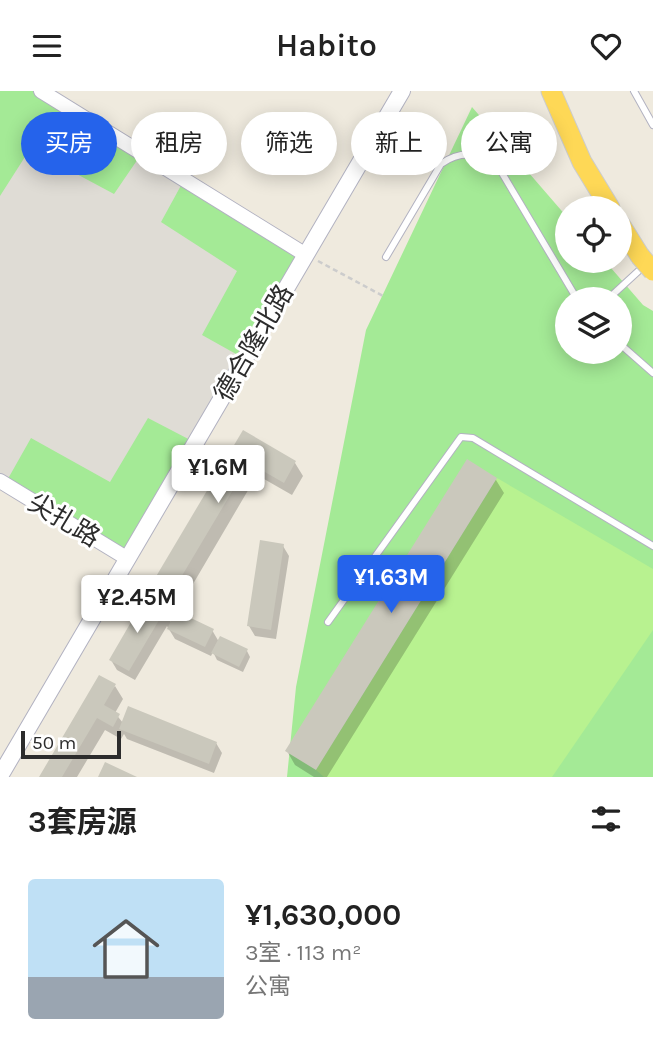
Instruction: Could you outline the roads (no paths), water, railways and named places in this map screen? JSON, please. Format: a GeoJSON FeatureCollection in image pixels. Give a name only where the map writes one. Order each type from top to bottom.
{"type":"FeatureCollection","features":[{"type":"Feature","properties":{"kind":"highway"},"geometry":{"type":"LineString","coordinates":[[551,91],[582,162],[603,196]]}},
{"type":"Feature","properties":{"kind":"highway"},"geometry":{"type":"LineString","coordinates":[[632,240],[648,261]]}},
{"type":"Feature","properties":{"kind":"main road","name":"德合隆北路"},"geometry":{"type":"LineString","coordinates":[[0,776],[402,91]]}},
{"type":"Feature","properties":{"kind":"street"},"geometry":{"type":"LineString","coordinates":[[41,91],[306,255]]}},
{"type":"Feature","properties":{"kind":"street","name":"尖扎路"},"geometry":{"type":"LineString","coordinates":[[0,481],[128,559]]}},
{"type":"Feature","properties":{"kind":"lane"},"geometry":{"type":"LineString","coordinates":[[634,91],[653,125]]}},
{"type":"Feature","properties":{"kind":"lane"},"geometry":{"type":"LineString","coordinates":[[386,257],[441,164],[455,156],[478,155],[492,162],[502,173],[571,287]]}},
{"type":"Feature","properties":{"kind":"lane"},"geometry":{"type":"LineString","coordinates":[[621,287],[648,261]]}},
{"type":"Feature","properties":{"kind":"lane"},"geometry":{"type":"LineString","coordinates":[[632,355],[653,373]]}},
{"type":"Feature","properties":{"kind":"lane"},"geometry":{"type":"LineString","coordinates":[[328,622],[461,437],[473,438],[653,546]]}}]}
